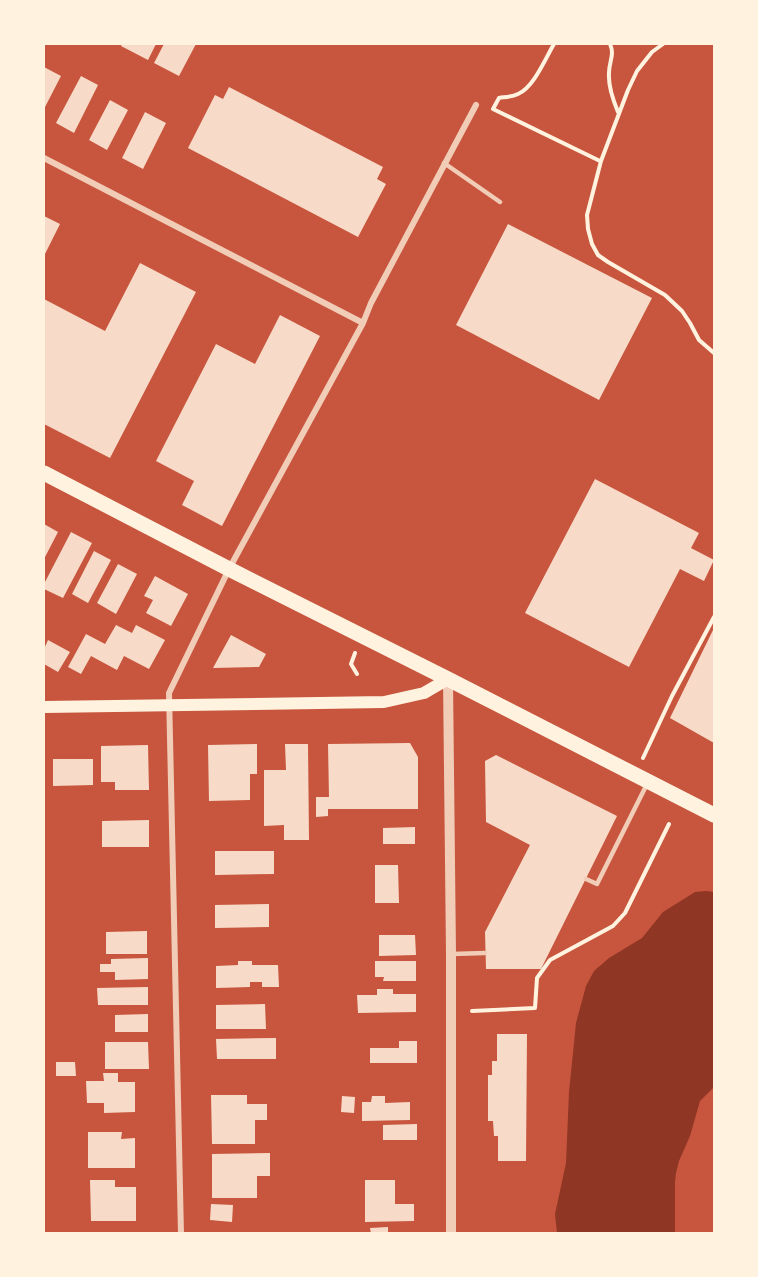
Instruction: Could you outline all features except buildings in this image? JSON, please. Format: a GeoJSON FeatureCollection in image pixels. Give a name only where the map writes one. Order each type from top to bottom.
{"type":"FeatureCollection","features":[{"type":"Feature","properties":{"kind":"main road"},"geometry":{"type":"LineString","coordinates":[[44,473],[714,815]]}},
{"type":"Feature","properties":{"kind":"main road"},"geometry":{"type":"LineString","coordinates":[[44,707],[384,702],[424,693],[448,679]]}},
{"type":"Feature","properties":{"kind":"street"},"geometry":{"type":"LineString","coordinates":[[181,1233],[169,693],[229,569],[363,323],[371,303],[476,105]]}},
{"type":"Feature","properties":{"kind":"street"},"geometry":{"type":"LineString","coordinates":[[44,158],[363,323]]}},
{"type":"Feature","properties":{"kind":"street"},"geometry":{"type":"LineString","coordinates":[[448,679],[451,1233]]}},
{"type":"Feature","properties":{"kind":"lane"},"geometry":{"type":"LineString","coordinates":[[444,163],[500,202]]}},
{"type":"Feature","properties":{"kind":"lane"},"geometry":{"type":"LineString","coordinates":[[586,879],[597,884],[642,778]]}},
{"type":"Feature","properties":{"kind":"lane"},"geometry":{"type":"LineString","coordinates":[[451,949],[485,953]]}},
{"type":"Feature","properties":{"kind":"path"},"geometry":{"type":"LineString","coordinates":[[554,44],[536,77],[528,86],[520,94],[499,98],[493,109],[601,161]]}},
{"type":"Feature","properties":{"kind":"path"},"geometry":{"type":"LineString","coordinates":[[610,44],[614,52],[608,74],[612,98],[619,113]]}},
{"type":"Feature","properties":{"kind":"path"},"geometry":{"type":"LineString","coordinates":[[663,44],[652,52],[637,71],[619,113],[593,188],[587,215],[588,229],[598,255],[665,295],[686,317],[699,340],[714,353]]}},
{"type":"Feature","properties":{"kind":"path"},"geometry":{"type":"LineString","coordinates":[[642,778],[672,696],[714,617]]}},
{"type":"Feature","properties":{"kind":"path"},"geometry":{"type":"LineString","coordinates":[[355,653],[351,664],[357,674]]}},
{"type":"Feature","properties":{"kind":"path"},"geometry":{"type":"LineString","coordinates":[[472,1011],[535,1008],[537,978],[550,960],[613,926],[625,913],[669,824]]}},
{"type":"Feature","properties":{"kind":"shaded area"},"geometry":{"type":"Polygon","coordinates":[[[695,892],[714,892],[714,1087],[700,1101],[690,1136],[679,1161],[675,1182],[675,1233],[557,1233],[555,1214],[566,1163],[569,1092],[576,1023],[586,986],[594,971],[609,958],[642,938],[663,912],[695,892]]]}}]}
